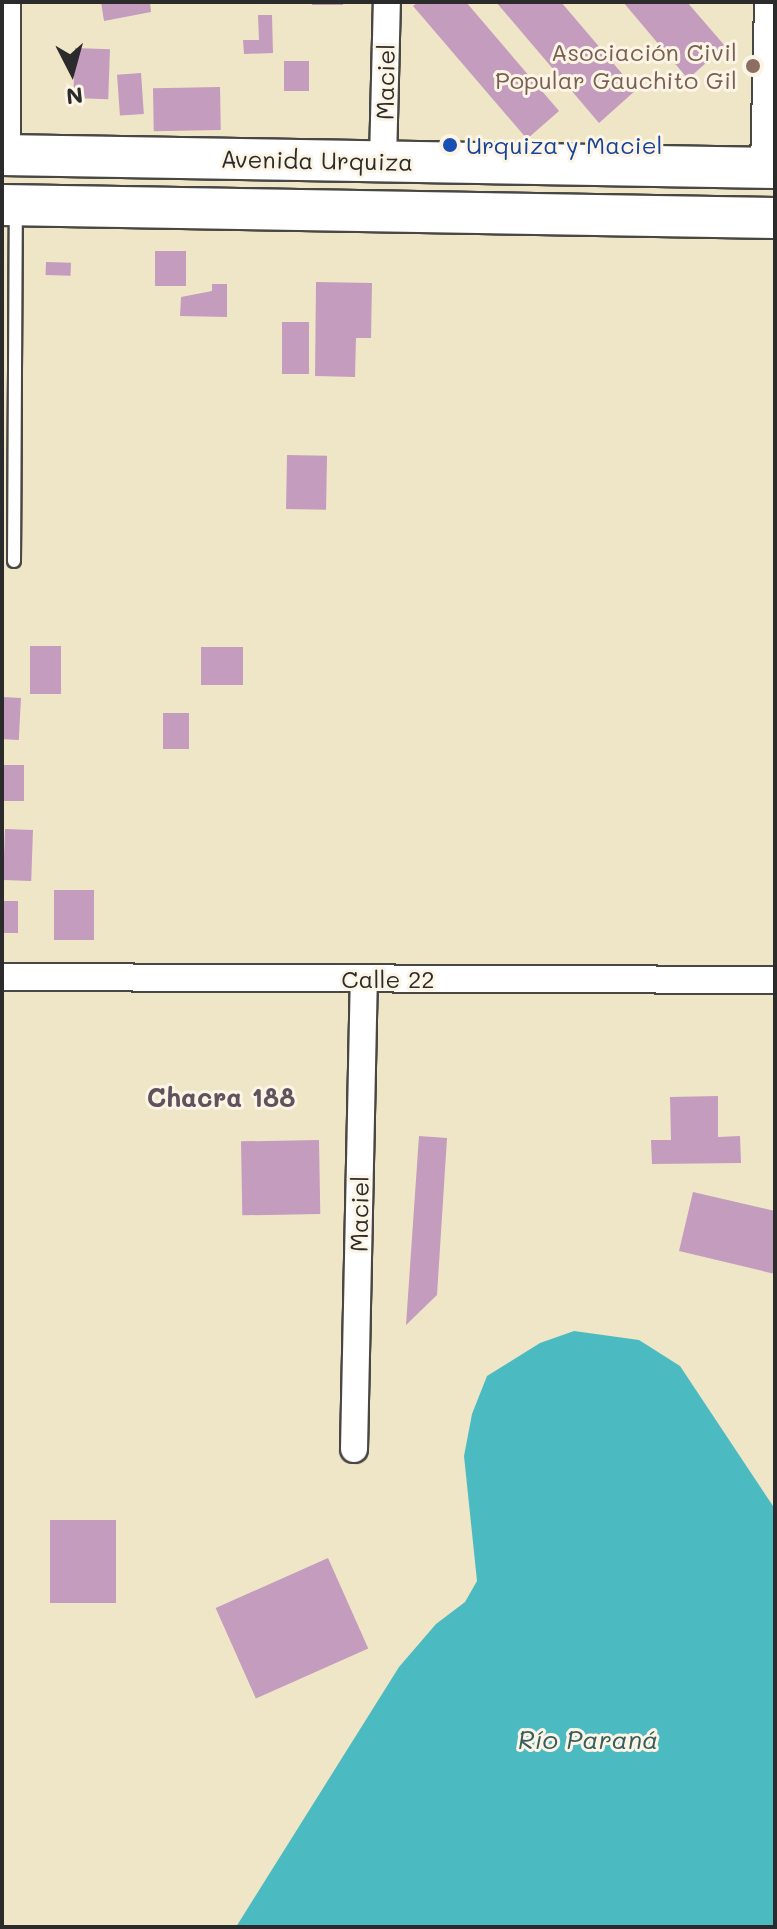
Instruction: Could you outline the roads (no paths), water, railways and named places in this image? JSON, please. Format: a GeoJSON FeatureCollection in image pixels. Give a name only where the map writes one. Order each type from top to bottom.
{"type":"FeatureCollection","features":[{"type":"Feature","properties":{"kind":"main road","name":"Avenida Urquiza"},"geometry":{"type":"LineString","coordinates":[[5,155],[770,168]]}},
{"type":"Feature","properties":{"kind":"main road","name":"Avenida Urquiza"},"geometry":{"type":"LineString","coordinates":[[9,205],[775,218]]}},
{"type":"Feature","properties":{"kind":"street"},"geometry":{"type":"LineString","coordinates":[[5,155],[7,2]]}},
{"type":"Feature","properties":{"kind":"street","name":"Maciel"},"geometry":{"type":"LineString","coordinates":[[383,161],[387,2]]}},
{"type":"Feature","properties":{"kind":"street"},"geometry":{"type":"LineString","coordinates":[[768,2],[770,168]]}},
{"type":"Feature","properties":{"kind":"street","name":"Calle 22"},"geometry":{"type":"LineString","coordinates":[[2,977],[775,980]]}},
{"type":"Feature","properties":{"kind":"street","name":"Maciel"},"geometry":{"type":"LineString","coordinates":[[354,1449],[364,979]]}},
{"type":"Feature","properties":{"kind":"lane"},"geometry":{"type":"LineString","coordinates":[[9,205],[14,561]]}},
{"type":"Feature","properties":{"kind":"water","name":"Río Paraná"},"geometry":{"type":"Polygon","coordinates":[[[574,1331],[639,1340],[680,1366],[775,1509],[775,1927],[236,1927],[399,1667],[436,1624],[465,1602],[477,1581],[464,1456],[472,1414],[487,1376],[540,1343],[574,1331]]]}},
{"type":"Feature","properties":{"kind":"place","name":"Asociación Civil Popular Gauchito Gil"},"geometry":{"type":"Point","coordinates":[753,66]}},
{"type":"Feature","properties":{"kind":"place","name":"Urquiza y Maciel"},"geometry":{"type":"Point","coordinates":[450,145]}},
{"type":"Feature","properties":{"kind":"district","name":"Chacra 188"},"geometry":{"type":"Point","coordinates":[221,1098]}}]}
